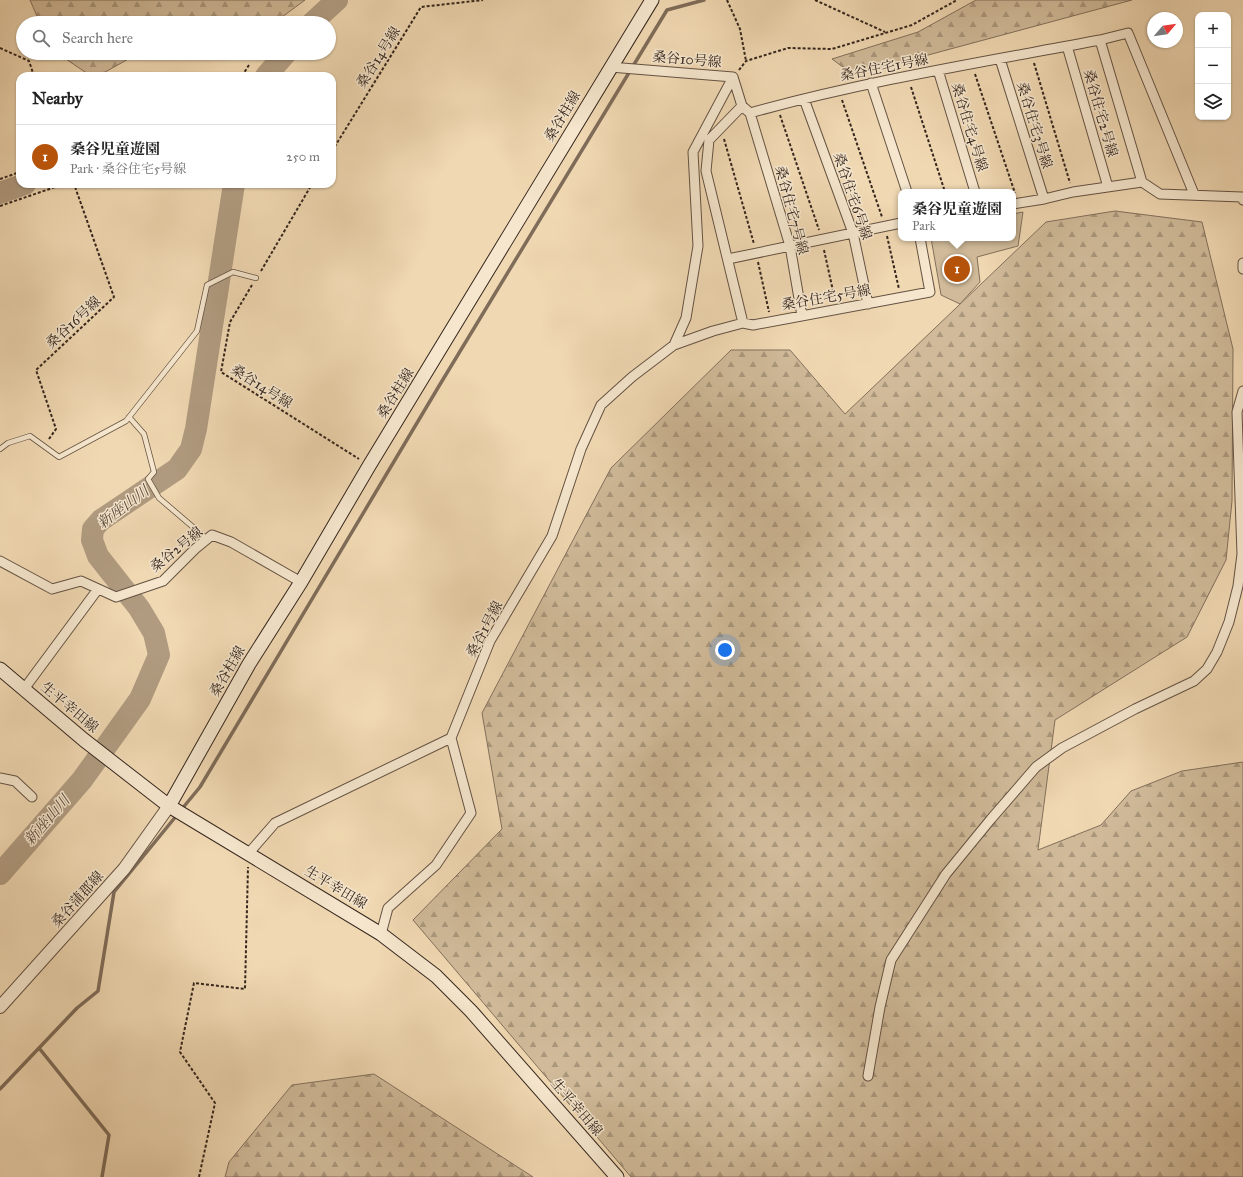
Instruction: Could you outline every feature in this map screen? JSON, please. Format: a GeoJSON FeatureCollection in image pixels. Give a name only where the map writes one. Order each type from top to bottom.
{"type":"FeatureCollection","features":[{"type":"Feature","properties":{"kind":"main road","name":"桑谷柱線"},"geometry":{"type":"LineString","coordinates":[[169,806],[249,664],[301,582],[369,466],[652,0]]}},
{"type":"Feature","properties":{"kind":"main road","name":"生平幸田線"},"geometry":{"type":"LineString","coordinates":[[0,669],[84,740],[169,806],[381,934],[436,976],[471,1011],[617,1177]]}},
{"type":"Feature","properties":{"kind":"street","name":"桑谷住宅1号線"},"geometry":{"type":"LineString","coordinates":[[750,113],[871,83],[1000,60],[1128,33],[1194,194]]}},
{"type":"Feature","properties":{"kind":"street"},"geometry":{"type":"LineString","coordinates":[[1100,40],[1142,182],[1160,194],[1194,194],[1242,197],[1243,200]]}},
{"type":"Feature","properties":{"kind":"street","name":"桑谷住宅2号線"},"geometry":{"type":"LineString","coordinates":[[1067,46],[1108,187]]}},
{"type":"Feature","properties":{"kind":"street","name":"桑谷住宅3号線"},"geometry":{"type":"LineString","coordinates":[[1000,60],[1044,199]]}},
{"type":"Feature","properties":{"kind":"street","name":"桑谷10号線"},"geometry":{"type":"LineString","coordinates":[[610,67],[733,77]]}},
{"type":"Feature","properties":{"kind":"street","name":"桑谷住宅4号線"},"geometry":{"type":"LineString","coordinates":[[938,70],[974,189]]}},
{"type":"Feature","properties":{"kind":"street"},"geometry":{"type":"LineString","coordinates":[[733,77],[742,106],[750,113]]}},
{"type":"Feature","properties":{"kind":"street"},"geometry":{"type":"LineString","coordinates":[[674,345],[686,318],[698,246],[693,152],[733,77]]}},
{"type":"Feature","properties":{"kind":"street"},"geometry":{"type":"LineString","coordinates":[[871,83],[906,189]]}},
{"type":"Feature","properties":{"kind":"street","name":"桑谷住宅6号線"},"geometry":{"type":"LineString","coordinates":[[804,99],[853,233],[868,304]]}},
{"type":"Feature","properties":{"kind":"street"},"geometry":{"type":"LineString","coordinates":[[742,106],[710,140],[706,171],[743,323]]}},
{"type":"Feature","properties":{"kind":"street","name":"桑谷住宅7号線"},"geometry":{"type":"LineString","coordinates":[[750,113],[790,246],[802,316]]}},
{"type":"Feature","properties":{"kind":"street"},"geometry":{"type":"LineString","coordinates":[[1016,204],[1073,192],[1142,182]]}},
{"type":"Feature","properties":{"kind":"street"},"geometry":{"type":"LineString","coordinates":[[728,259],[898,224]]}},
{"type":"Feature","properties":{"kind":"street","name":"桑谷住宅5号線"},"geometry":{"type":"LineString","coordinates":[[674,345],[713,331],[743,323],[753,325],[930,292],[921,241]]}},
{"type":"Feature","properties":{"kind":"street"},"geometry":{"type":"LineString","coordinates":[[1243,264],[1243,269]]}},
{"type":"Feature","properties":{"kind":"street","name":"桑谷1号線"},"geometry":{"type":"LineString","coordinates":[[451,738],[490,641],[552,536],[581,449],[601,405],[632,377],[674,345]]}},
{"type":"Feature","properties":{"kind":"street"},"geometry":{"type":"LineString","coordinates":[[868,1076],[880,1007],[891,960],[946,874],[991,819],[1036,767],[1062,748],[1135,709],[1194,681],[1207,669],[1217,652],[1229,622],[1238,586],[1242,554],[1237,412],[1243,391]]}},
{"type":"Feature","properties":{"kind":"street","name":"桑谷2号線"},"geometry":{"type":"LineString","coordinates":[[0,561],[52,589],[81,581],[116,597],[163,581],[212,535],[231,542],[301,582]]}},
{"type":"Feature","properties":{"kind":"street"},"geometry":{"type":"LineString","coordinates":[[24,689],[98,589]]}},
{"type":"Feature","properties":{"kind":"street"},"geometry":{"type":"LineString","coordinates":[[248,854],[275,823],[451,738],[471,813],[436,865],[388,908],[381,934]]}},
{"type":"Feature","properties":{"kind":"street"},"geometry":{"type":"LineString","coordinates":[[0,778],[15,781],[32,797]]}},
{"type":"Feature","properties":{"kind":"street","name":"桑谷蒲郡線"},"geometry":{"type":"LineString","coordinates":[[0,1007],[124,869],[169,806]]}},
{"type":"Feature","properties":{"kind":"lane"},"geometry":{"type":"LineString","coordinates":[[0,449],[8,443],[30,436],[59,457],[126,421],[197,331],[207,285],[233,272],[256,278]]}},
{"type":"Feature","properties":{"kind":"lane"},"geometry":{"type":"LineString","coordinates":[[129,417],[144,434],[154,472],[148,480],[159,498],[207,539]]}},
{"type":"Feature","properties":{"kind":"path","name":"桑谷14号線"},"geometry":{"type":"LineString","coordinates":[[336,144],[421,6],[483,0]]}},
{"type":"Feature","properties":{"kind":"path"},"geometry":{"type":"LineString","coordinates":[[727,0],[740,29],[746,61],[788,48],[832,49],[912,25],[957,0]]}},
{"type":"Feature","properties":{"kind":"path"},"geometry":{"type":"LineString","coordinates":[[815,0],[886,32]]}},
{"type":"Feature","properties":{"kind":"path"},"geometry":{"type":"LineString","coordinates":[[0,48],[16,55]]}},
{"type":"Feature","properties":{"kind":"path"},"geometry":{"type":"LineString","coordinates":[[1031,53],[1073,192]]}},
{"type":"Feature","properties":{"kind":"path"},"geometry":{"type":"LineString","coordinates":[[27,60],[29,61],[33,72]]}},
{"type":"Feature","properties":{"kind":"path","name":"桑谷10号線"},"geometry":{"type":"LineString","coordinates":[[733,77],[746,61]]}},
{"type":"Feature","properties":{"kind":"path"},"geometry":{"type":"LineString","coordinates":[[972,64],[1011,189]]}},
{"type":"Feature","properties":{"kind":"path"},"geometry":{"type":"LineString","coordinates":[[245,72],[249,65]]}},
{"type":"Feature","properties":{"kind":"path"},"geometry":{"type":"LineString","coordinates":[[907,76],[944,189]]}},
{"type":"Feature","properties":{"kind":"path"},"geometry":{"type":"LineString","coordinates":[[838,90],[885,227],[901,298]]}},
{"type":"Feature","properties":{"kind":"path"},"geometry":{"type":"LineString","coordinates":[[777,106],[822,240],[837,309]]}},
{"type":"Feature","properties":{"kind":"path"},"geometry":{"type":"LineString","coordinates":[[721,128],[756,253],[771,322]]}},
{"type":"Feature","properties":{"kind":"path"},"geometry":{"type":"LineString","coordinates":[[0,179],[16,173]]}},
{"type":"Feature","properties":{"kind":"path"},"geometry":{"type":"LineString","coordinates":[[0,206],[52,188]]}},
{"type":"Feature","properties":{"kind":"path","name":"桑谷16号線"},"geometry":{"type":"LineString","coordinates":[[44,445],[56,429],[36,370],[114,297],[75,188]]}},
{"type":"Feature","properties":{"kind":"path","name":"桑谷14号線"},"geometry":{"type":"LineString","coordinates":[[310,188],[230,322],[221,372],[369,466]]}},
{"type":"Feature","properties":{"kind":"path"},"geometry":{"type":"LineString","coordinates":[[199,1177],[215,1103],[180,1052],[194,983],[245,988],[248,854]]}},
{"type":"Feature","properties":{"kind":"green space"},"geometry":{"type":"Polygon","coordinates":[[[30,0],[305,0],[283,16],[37,16],[30,0]]]}},
{"type":"Feature","properties":{"kind":"green space"},"geometry":{"type":"Polygon","coordinates":[[[976,0],[1132,0],[854,75],[832,59],[918,32],[976,0]]]}},
{"type":"Feature","properties":{"kind":"green space"},"geometry":{"type":"Polygon","coordinates":[[[67,60],[127,60],[105,72],[85,72],[67,60]]]}},
{"type":"Feature","properties":{"kind":"green space"},"geometry":{"type":"Polygon","coordinates":[[[1115,211],[1202,222],[1233,349],[1232,501],[1226,560],[1187,637],[1055,720],[1038,850],[1101,825],[1131,791],[1182,771],[1243,762],[1243,1177],[631,1177],[413,920],[502,829],[482,713],[611,468],[731,350],[790,350],[845,414],[1046,222],[1115,211]]]}},
{"type":"Feature","properties":{"kind":"green space"},"geometry":{"type":"Polygon","coordinates":[[[1023,212],[1018,246],[977,257],[980,282],[960,304],[941,295],[932,241],[1016,241],[1016,213],[1023,212]]]}},
{"type":"Feature","properties":{"kind":"green space"},"geometry":{"type":"Polygon","coordinates":[[[374,1074],[533,1177],[225,1177],[229,1162],[292,1085],[374,1074]]]}},
{"type":"Feature","properties":{"kind":"waterway"},"geometry":{"type":"LineString","coordinates":[[320,16],[337,0]]}},
{"type":"Feature","properties":{"kind":"waterway"},"geometry":{"type":"LineString","coordinates":[[181,810],[200,787],[439,386],[667,10],[704,0]]}},
{"type":"Feature","properties":{"kind":"waterway"},"geometry":{"type":"LineString","coordinates":[[269,72],[280,60]]}},
{"type":"Feature","properties":{"kind":"waterway"},"geometry":{"type":"LineString","coordinates":[[0,193],[16,187]]}},
{"type":"Feature","properties":{"kind":"waterway","name":"新座山川"},"geometry":{"type":"LineString","coordinates":[[0,874],[82,780],[140,699],[159,655],[154,633],[139,608],[98,556],[92,540],[93,529],[101,520],[177,469],[191,449],[196,429],[233,188]]}},
{"type":"Feature","properties":{"kind":"waterway"},"geometry":{"type":"LineString","coordinates":[[0,1089],[77,1008],[98,991],[114,892],[177,815]]}},
{"type":"Feature","properties":{"kind":"waterway"},"geometry":{"type":"LineString","coordinates":[[39,1048],[109,1135],[102,1177]]}},
{"type":"Feature","properties":{"kind":"place","name":"桑谷児童遊園"},"geometry":{"type":"Point","coordinates":[957,269]}}]}
